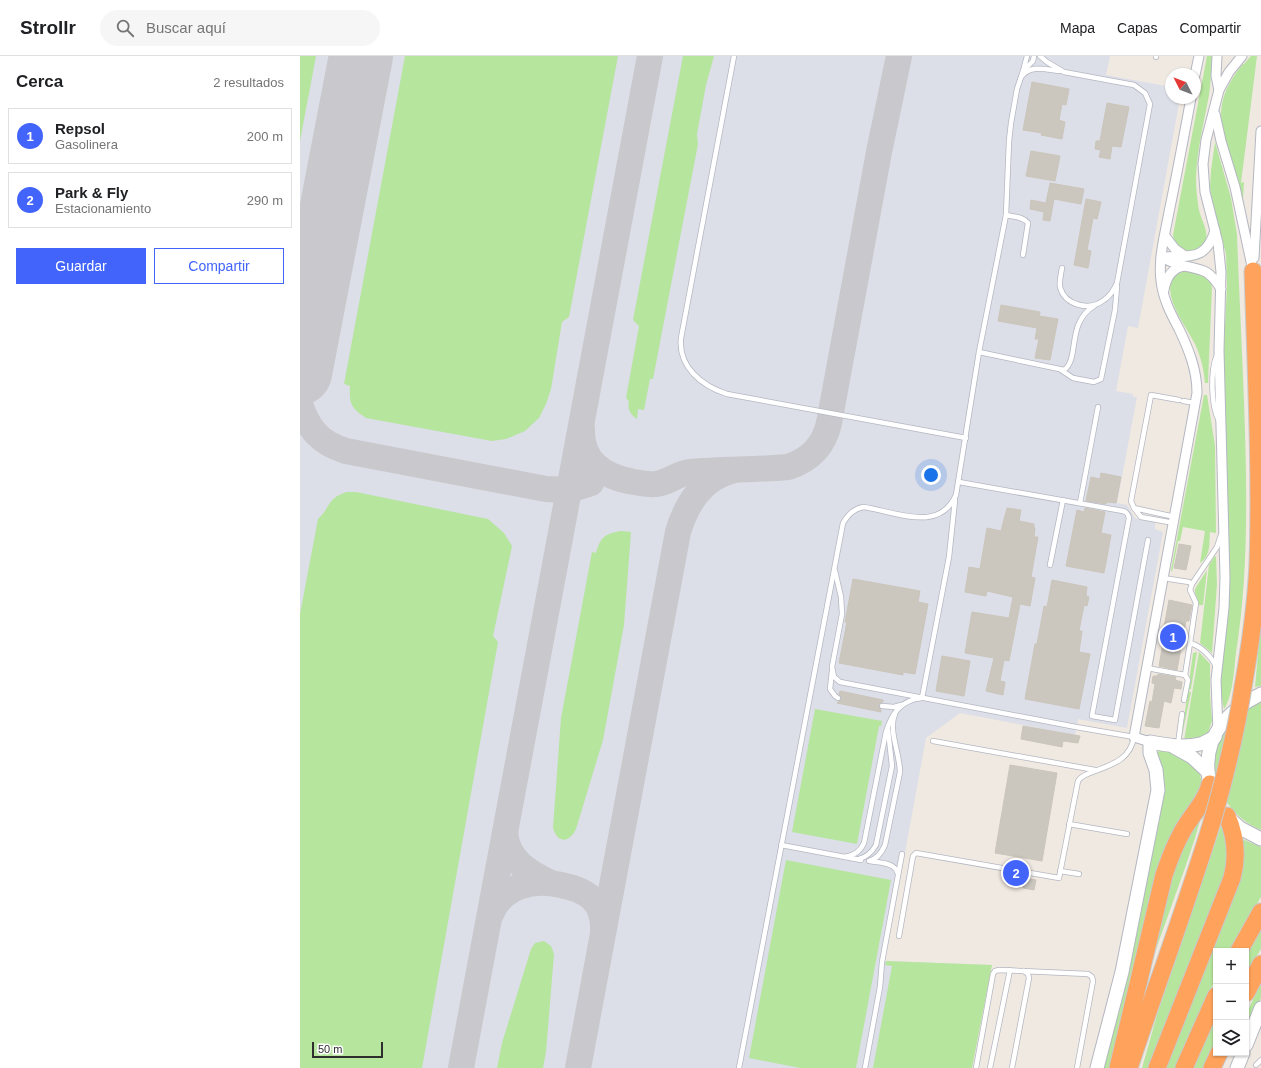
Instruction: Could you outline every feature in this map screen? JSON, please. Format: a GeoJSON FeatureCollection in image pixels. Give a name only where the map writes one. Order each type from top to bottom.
{"type":"FeatureCollection","features":[{"type":"Feature","properties":{"kind":"highway"},"geometry":{"type":"LineString","coordinates":[[1129,1068],[1153,994],[1196,872],[1220,819],[1223,784],[1231,751],[1250,644],[1256,592],[1259,534],[1259,470],[1253,271]]}},
{"type":"Feature","properties":{"kind":"highway"},"geometry":{"type":"LineString","coordinates":[[1118,1068],[1164,875],[1174,847],[1182,831],[1205,798],[1209,778]]}},
{"type":"Feature","properties":{"kind":"highway"},"geometry":{"type":"LineString","coordinates":[[1156,1068],[1232,878],[1236,854],[1233,834],[1220,819]]}},
{"type":"Feature","properties":{"kind":"highway"},"geometry":{"type":"LineString","coordinates":[[1241,948],[1261,912]]}},
{"type":"Feature","properties":{"kind":"highway"},"geometry":{"type":"LineString","coordinates":[[1249,987],[1261,964]]}},
{"type":"Feature","properties":{"kind":"highway"},"geometry":{"type":"LineString","coordinates":[[1136,1068],[1153,994]]}},
{"type":"Feature","properties":{"kind":"highway"},"geometry":{"type":"LineString","coordinates":[[1184,1068],[1213,1003]]}},
{"type":"Feature","properties":{"kind":"street"},"geometry":{"type":"LineString","coordinates":[[1197,68],[1199,56]]}},
{"type":"Feature","properties":{"kind":"street"},"geometry":{"type":"LineString","coordinates":[[1218,56],[1216,76],[1219,90]]}},
{"type":"Feature","properties":{"kind":"street"},"geometry":{"type":"LineString","coordinates":[[1216,734],[1217,671],[1224,608],[1225,578],[1220,423],[1219,350],[1221,289],[1220,256],[1205,192],[1203,164],[1206,140],[1219,90],[1229,72],[1242,56]]}},
{"type":"Feature","properties":{"kind":"street"},"geometry":{"type":"LineString","coordinates":[[1190,104],[1161,257],[1160,280],[1164,296],[1193,363],[1197,383],[1196,404],[1134,737],[1150,742],[1173,745],[1199,744],[1216,734]]}},
{"type":"Feature","properties":{"kind":"street"},"geometry":{"type":"LineString","coordinates":[[1214,110],[1221,141],[1235,186],[1253,271]]}},
{"type":"Feature","properties":{"kind":"street"},"geometry":{"type":"LineString","coordinates":[[1253,271],[1261,131]]}},
{"type":"Feature","properties":{"kind":"street"},"geometry":{"type":"LineString","coordinates":[[1161,257],[1197,255],[1206,250],[1215,231]]}},
{"type":"Feature","properties":{"kind":"street"},"geometry":{"type":"LineString","coordinates":[[1165,236],[1175,249],[1185,256]]}},
{"type":"Feature","properties":{"kind":"street"},"geometry":{"type":"LineString","coordinates":[[1161,257],[1184,266],[1206,271],[1214,277],[1221,289]]}},
{"type":"Feature","properties":{"kind":"street"},"geometry":{"type":"LineString","coordinates":[[1164,296],[1167,278],[1176,269],[1184,266]]}},
{"type":"Feature","properties":{"kind":"street"},"geometry":{"type":"LineString","coordinates":[[1261,694],[1242,704],[1233,711],[1226,718],[1216,734],[1210,750],[1209,778],[1220,819],[1261,839]]}},
{"type":"Feature","properties":{"kind":"street"},"geometry":{"type":"LineString","coordinates":[[1097,1068],[1122,972],[1158,790],[1156,770],[1150,753],[1150,742]]}},
{"type":"Feature","properties":{"kind":"street"},"geometry":{"type":"LineString","coordinates":[[1173,745],[1192,756],[1209,778]]}},
{"type":"Feature","properties":{"kind":"street"},"geometry":{"type":"LineString","coordinates":[[1249,1038],[1261,1008]]}},
{"type":"Feature","properties":{"kind":"street"},"geometry":{"type":"LineString","coordinates":[[1238,1068],[1242,1056]]}},
{"type":"Feature","properties":{"kind":"lane"},"geometry":{"type":"LineString","coordinates":[[734,56],[681,338],[682,356],[688,368],[704,383],[715,390],[727,394],[966,438]]}},
{"type":"Feature","properties":{"kind":"lane"},"geometry":{"type":"LineString","coordinates":[[922,698],[949,557],[953,511],[980,352],[1006,215],[1009,141],[1014,108],[1027,56]]}},
{"type":"Feature","properties":{"kind":"lane"},"geometry":{"type":"LineString","coordinates":[[1023,71],[1032,61],[1034,56]]}},
{"type":"Feature","properties":{"kind":"lane"},"geometry":{"type":"LineString","coordinates":[[1040,56],[1046,62],[1064,72]]}},
{"type":"Feature","properties":{"kind":"lane"},"geometry":{"type":"LineString","coordinates":[[980,352],[1061,370],[1073,378],[1094,382],[1099,381],[1103,377],[1115,310],[1117,283],[1150,109],[1149,100],[1143,91],[1134,85],[1064,72],[1033,69],[1026,71],[1021,78]]}},
{"type":"Feature","properties":{"kind":"lane"},"geometry":{"type":"LineString","coordinates":[[1006,215],[1024,219],[1028,223],[1023,255]]}},
{"type":"Feature","properties":{"kind":"lane"},"geometry":{"type":"LineString","coordinates":[[1062,268],[1060,286],[1062,292],[1067,298],[1075,304],[1085,306],[1097,304]]}},
{"type":"Feature","properties":{"kind":"lane"},"geometry":{"type":"LineString","coordinates":[[1061,370],[1067,368],[1070,364],[1080,319],[1088,310],[1109,295],[1114,290],[1117,283]]}},
{"type":"Feature","properties":{"kind":"lane"},"geometry":{"type":"LineString","coordinates":[[1174,520],[1134,508],[1131,501],[1151,395],[1196,404]]}},
{"type":"Feature","properties":{"kind":"lane"},"geometry":{"type":"LineString","coordinates":[[1080,503],[1098,407]]}},
{"type":"Feature","properties":{"kind":"lane"},"geometry":{"type":"LineString","coordinates":[[958,482],[1126,512],[1129,518],[1092,716],[1115,720],[1148,540]]}},
{"type":"Feature","properties":{"kind":"lane"},"geometry":{"type":"LineString","coordinates":[[740,1068],[842,527],[847,517],[854,510],[863,507],[928,518],[944,511],[952,504],[956,495]]}},
{"type":"Feature","properties":{"kind":"lane"},"geometry":{"type":"LineString","coordinates":[[1050,565],[1063,500]]}},
{"type":"Feature","properties":{"kind":"lane"},"geometry":{"type":"LineString","coordinates":[[1184,700],[1188,680],[1185,675],[1196,603],[1190,590],[1192,584],[1217,547],[1223,529]]}},
{"type":"Feature","properties":{"kind":"lane"},"geometry":{"type":"LineString","coordinates":[[834,567],[841,597],[842,614],[832,667],[830,689],[838,698]]}},
{"type":"Feature","properties":{"kind":"lane"},"geometry":{"type":"LineString","coordinates":[[1164,578],[1189,582],[1192,584]]}},
{"type":"Feature","properties":{"kind":"lane"},"geometry":{"type":"LineString","coordinates":[[1190,643],[1195,644],[1208,655],[1214,663],[1217,671]]}},
{"type":"Feature","properties":{"kind":"lane"},"geometry":{"type":"LineString","coordinates":[[832,667],[834,677],[840,682],[1134,737],[1132,748],[1126,756],[1118,761],[1082,776],[1078,781],[1059,878],[915,853],[913,856],[899,936]]}},
{"type":"Feature","properties":{"kind":"lane"},"geometry":{"type":"LineString","coordinates":[[1147,668],[1185,675]]}},
{"type":"Feature","properties":{"kind":"lane"},"geometry":{"type":"LineString","coordinates":[[882,706],[896,708],[913,700],[922,698]]}},
{"type":"Feature","properties":{"kind":"lane"},"geometry":{"type":"LineString","coordinates":[[845,856],[855,854],[862,848],[864,843],[886,732],[896,708]]}},
{"type":"Feature","properties":{"kind":"lane"},"geometry":{"type":"LineString","coordinates":[[869,861],[877,858],[886,845],[900,772],[893,728],[896,708]]}},
{"type":"Feature","properties":{"kind":"lane"},"geometry":{"type":"LineString","coordinates":[[1173,745],[1182,714]]}},
{"type":"Feature","properties":{"kind":"lane"},"geometry":{"type":"LineString","coordinates":[[859,859],[870,853],[876,845],[892,766],[888,731],[890,720]]}},
{"type":"Feature","properties":{"kind":"lane"},"geometry":{"type":"LineString","coordinates":[[933,742],[1098,770]]}},
{"type":"Feature","properties":{"kind":"lane"},"geometry":{"type":"LineString","coordinates":[[1069,824],[1127,834]]}},
{"type":"Feature","properties":{"kind":"lane"},"geometry":{"type":"LineString","coordinates":[[781,845],[892,866],[896,869],[898,876]]}},
{"type":"Feature","properties":{"kind":"lane"},"geometry":{"type":"LineString","coordinates":[[865,1068],[880,987],[882,962],[902,854]]}},
{"type":"Feature","properties":{"kind":"lane"},"geometry":{"type":"LineString","coordinates":[[1060,871],[1079,874]]}},
{"type":"Feature","properties":{"kind":"lane"},"geometry":{"type":"LineString","coordinates":[[976,1068],[993,974],[998,970],[1088,974],[1093,978],[1077,1068]]}},
{"type":"Feature","properties":{"kind":"lane"},"geometry":{"type":"LineString","coordinates":[[990,1068],[1010,970]]}},
{"type":"Feature","properties":{"kind":"lane"},"geometry":{"type":"LineString","coordinates":[[1012,1068],[1030,978],[1024,971]]}},
{"type":"Feature","properties":{"kind":"lane"},"geometry":{"type":"LineString","coordinates":[[1256,1065],[1261,1060]]}},
{"type":"Feature","properties":{"kind":"shaded area"},"geometry":{"type":"Polygon","coordinates":[[[300,56],[1110,56],[1106,75],[1165,86],[1165,104],[1179,104],[1138,328],[1128,326],[1116,391],[1133,394],[1133,397],[1137,397],[1117,503],[1127,505],[1135,518],[1155,522],[1155,529],[1163,532],[1127,728],[1078,719],[1075,735],[960,713],[926,738],[885,961],[991,965],[972,1068],[300,1068],[300,56]]]}},
{"type":"Feature","properties":{"kind":"green space"},"geometry":{"type":"Polygon","coordinates":[[[300,56],[316,56],[300,141],[300,56]]]}},
{"type":"Feature","properties":{"kind":"green space"},"geometry":{"type":"Polygon","coordinates":[[[405,56],[618,56],[569,317],[562,322],[551,389],[539,418],[525,431],[506,439],[492,441],[366,418],[352,405],[350,386],[344,384],[405,56]]]}},
{"type":"Feature","properties":{"kind":"green space"},"geometry":{"type":"Polygon","coordinates":[[[683,56],[714,56],[706,85],[697,134],[698,144],[653,379],[650,379],[644,410],[638,409],[637,419],[630,411],[628,406],[629,401],[626,398],[639,326],[633,320],[683,56]]]}},
{"type":"Feature","properties":{"kind":"green space"},"geometry":{"type":"Polygon","coordinates":[[[1207,56],[1212,56],[1209,95],[1199,146],[1196,177],[1199,210],[1205,228],[1206,239],[1204,245],[1199,249],[1189,251],[1183,250],[1178,246],[1173,235],[1198,104],[1201,104],[1201,88],[1207,56]]]}},
{"type":"Feature","properties":{"kind":"green space"},"geometry":{"type":"Polygon","coordinates":[[[1251,56],[1257,56],[1241,183],[1244,182],[1243,200],[1241,200],[1237,180],[1222,128],[1221,112],[1223,98],[1230,83],[1239,69],[1251,56]]]}},
{"type":"Feature","properties":{"kind":"green space"},"geometry":{"type":"Polygon","coordinates":[[[1215,142],[1231,198],[1237,235],[1246,465],[1246,528],[1243,591],[1233,682],[1227,704],[1224,709],[1221,695],[1221,668],[1229,592],[1223,364],[1227,287],[1226,254],[1210,188],[1215,142]]]}},
{"type":"Feature","properties":{"kind":"green space"},"geometry":{"type":"Polygon","coordinates":[[[1190,271],[1204,276],[1212,287],[1208,383],[1205,383],[1202,364],[1197,349],[1177,311],[1170,293],[1171,284],[1174,277],[1181,272],[1190,271]]]}},
{"type":"Feature","properties":{"kind":"green space"},"geometry":{"type":"Polygon","coordinates":[[[1204,395],[1207,395],[1215,446],[1216,533],[1210,532],[1208,553],[1204,560],[1200,563],[1205,531],[1183,527],[1180,541],[1178,541],[1172,572],[1171,570],[1204,395]]]}},
{"type":"Feature","properties":{"kind":"green space"},"geometry":{"type":"Polygon","coordinates":[[[347,492],[356,492],[488,519],[504,533],[512,546],[493,636],[498,642],[422,1068],[300,1068],[300,614],[318,519],[332,500],[347,492]]]}},
{"type":"Feature","properties":{"kind":"green space"},"geometry":{"type":"Polygon","coordinates":[[[621,531],[631,532],[624,625],[603,740],[576,829],[570,837],[564,840],[558,837],[553,828],[561,718],[592,552],[596,553],[604,537],[611,533],[621,531]]]}},
{"type":"Feature","properties":{"kind":"green space"},"geometry":{"type":"Polygon","coordinates":[[[1215,556],[1217,584],[1212,653],[1200,643],[1209,565],[1215,556]]]}},
{"type":"Feature","properties":{"kind":"green space"},"geometry":{"type":"Polygon","coordinates":[[[1207,570],[1203,605],[1199,605],[1195,589],[1207,570]]]}},
{"type":"Feature","properties":{"kind":"green space"},"geometry":{"type":"Polygon","coordinates":[[[1261,621],[1261,686],[1255,687],[1261,621]]]}},
{"type":"Feature","properties":{"kind":"green space"},"geometry":{"type":"Polygon","coordinates":[[[1197,652],[1191,689],[1189,692],[1191,692],[1181,741],[1193,653],[1197,652]]]}},
{"type":"Feature","properties":{"kind":"green space"},"geometry":{"type":"Polygon","coordinates":[[[1199,652],[1210,664],[1212,721],[1206,738],[1184,741],[1199,652]]]}},
{"type":"Feature","properties":{"kind":"green space"},"geometry":{"type":"Polygon","coordinates":[[[1261,702],[1261,830],[1238,816],[1229,806],[1217,782],[1215,755],[1222,735],[1231,724],[1242,713],[1261,702]]]}},
{"type":"Feature","properties":{"kind":"green space"},"geometry":{"type":"Polygon","coordinates":[[[815,709],[882,721],[881,726],[879,726],[857,844],[792,832],[815,709]]]}},
{"type":"Feature","properties":{"kind":"green space"},"geometry":{"type":"Polygon","coordinates":[[[1160,750],[1177,754],[1198,770],[1201,781],[1200,793],[1110,1068],[1103,1068],[1147,872],[1156,754],[1160,750]]]}},
{"type":"Feature","properties":{"kind":"green space"},"geometry":{"type":"Polygon","coordinates":[[[1201,817],[1185,868],[1150,966],[1175,855],[1201,817]]]}},
{"type":"Feature","properties":{"kind":"green space"},"geometry":{"type":"Polygon","coordinates":[[[1221,826],[1223,826],[1226,833],[1228,868],[1149,1068],[1142,1068],[1157,1015],[1221,826]]]}},
{"type":"Feature","properties":{"kind":"green space"},"geometry":{"type":"Polygon","coordinates":[[[1242,839],[1261,847],[1261,897],[1232,948],[1213,948],[1213,984],[1175,1068],[1162,1068],[1242,839]]]}},
{"type":"Feature","properties":{"kind":"green space"},"geometry":{"type":"Polygon","coordinates":[[[786,860],[891,880],[856,1068],[800,1068],[749,1058],[786,860]]]}},
{"type":"Feature","properties":{"kind":"green space"},"geometry":{"type":"Polygon","coordinates":[[[1261,930],[1261,949],[1249,969],[1249,951],[1261,930]]]}},
{"type":"Feature","properties":{"kind":"green space"},"geometry":{"type":"Polygon","coordinates":[[[544,941],[551,946],[554,954],[546,1052],[543,1068],[497,1068],[502,1043],[531,949],[535,943],[544,941]]]}},
{"type":"Feature","properties":{"kind":"green space"},"geometry":{"type":"Polygon","coordinates":[[[886,961],[992,965],[972,1068],[873,1068],[892,966],[885,965],[886,961]]]}},
{"type":"Feature","properties":{"kind":"green space"},"geometry":{"type":"Polygon","coordinates":[[[1261,982],[1261,998],[1249,1026],[1249,1008],[1261,982]]]}},
{"type":"Feature","properties":{"kind":"green space"},"geometry":{"type":"Polygon","coordinates":[[[1213,1022],[1213,1046],[1204,1068],[1193,1068],[1213,1022]]]}},
{"type":"Feature","properties":{"kind":"building"},"geometry":{"type":"Polygon","coordinates":[[[1032,82],[1069,89],[1066,105],[1062,104],[1059,120],[1065,122],[1062,139],[1041,135],[1042,133],[1023,130],[1032,82]]]}},
{"type":"Feature","properties":{"kind":"building"},"geometry":{"type":"Polygon","coordinates":[[[1107,103],[1129,107],[1121,147],[1112,146],[1110,159],[1099,157],[1101,150],[1095,149],[1096,141],[1100,141],[1107,103]]]}},
{"type":"Feature","properties":{"kind":"building"},"geometry":{"type":"Polygon","coordinates":[[[1031,151],[1060,156],[1055,181],[1026,176],[1031,151]]]}},
{"type":"Feature","properties":{"kind":"building"},"geometry":{"type":"Polygon","coordinates":[[[1050,183],[1084,189],[1081,204],[1054,199],[1050,221],[1043,220],[1044,212],[1030,209],[1031,200],[1046,203],[1050,183]]]}},
{"type":"Feature","properties":{"kind":"building"},"geometry":{"type":"Polygon","coordinates":[[[1086,199],[1101,202],[1097,219],[1093,218],[1087,250],[1091,251],[1088,268],[1074,265],[1086,199]]]}},
{"type":"Feature","properties":{"kind":"building"},"geometry":{"type":"Polygon","coordinates":[[[1001,305],[1040,312],[1039,316],[1058,319],[1050,360],[1035,358],[1039,339],[1035,339],[1037,328],[998,321],[1001,305]]]}},
{"type":"Feature","properties":{"kind":"building"},"geometry":{"type":"Polygon","coordinates":[[[1101,473],[1121,477],[1116,503],[1107,502],[1106,504],[1086,501],[1091,477],[1100,479],[1101,473]]]}},
{"type":"Feature","properties":{"kind":"building"},"geometry":{"type":"Polygon","coordinates":[[[1007,508],[1021,510],[1019,521],[1034,524],[1034,537],[1038,537],[1031,577],[1035,578],[1030,606],[1020,604],[1009,661],[1004,660],[1000,681],[1005,682],[1003,695],[986,691],[994,658],[965,653],[972,612],[1009,618],[1013,597],[987,591],[986,596],[965,592],[969,567],[980,569],[987,528],[1001,531],[1007,508]]]}},
{"type":"Feature","properties":{"kind":"building"},"geometry":{"type":"Polygon","coordinates":[[[1085,508],[1105,512],[1101,533],[1111,535],[1104,573],[1066,566],[1077,510],[1084,512],[1085,508]]]}},
{"type":"Feature","properties":{"kind":"building"},"geometry":{"type":"Polygon","coordinates":[[[1179,544],[1191,546],[1186,570],[1174,568],[1179,544]]]}},
{"type":"Feature","properties":{"kind":"building"},"geometry":{"type":"Polygon","coordinates":[[[853,579],[920,591],[918,602],[928,604],[915,674],[903,672],[903,675],[839,663],[853,579]]]}},
{"type":"Feature","properties":{"kind":"building"},"geometry":{"type":"Polygon","coordinates":[[[1052,580],[1087,587],[1086,596],[1089,597],[1087,606],[1084,605],[1079,631],[1082,631],[1079,652],[1090,654],[1079,709],[1025,699],[1035,644],[1037,644],[1044,606],[1047,607],[1052,580]]]}},
{"type":"Feature","properties":{"kind":"building"},"geometry":{"type":"Polygon","coordinates":[[[1169,600],[1192,605],[1189,621],[1186,621],[1177,670],[1159,666],[1163,643],[1159,643],[1162,627],[1164,627],[1169,600]]]}},
{"type":"Feature","properties":{"kind":"building"},"geometry":{"type":"Polygon","coordinates":[[[942,656],[970,661],[964,696],[936,691],[942,656]]]}},
{"type":"Feature","properties":{"kind":"building"},"geometry":{"type":"Polygon","coordinates":[[[1158,674],[1176,677],[1175,680],[1182,682],[1181,689],[1174,688],[1171,703],[1164,701],[1159,728],[1145,726],[1150,701],[1152,702],[1155,684],[1152,683],[1153,676],[1157,676],[1158,674]]]}},
{"type":"Feature","properties":{"kind":"building"},"geometry":{"type":"Polygon","coordinates":[[[840,691],[883,700],[883,702],[878,705],[881,712],[837,703],[842,699],[839,694],[840,691]]]}},
{"type":"Feature","properties":{"kind":"building"},"geometry":{"type":"Polygon","coordinates":[[[1023,726],[1080,736],[1078,743],[1063,741],[1062,747],[1021,739],[1023,726]]]}},
{"type":"Feature","properties":{"kind":"building"},"geometry":{"type":"Polygon","coordinates":[[[1010,765],[1057,773],[1042,861],[995,853],[1010,765]]]}},
{"type":"Feature","properties":{"kind":"building"},"geometry":{"type":"Polygon","coordinates":[[[1025,878],[1036,880],[1034,890],[1023,888],[1025,878]]]}},
{"type":"Feature","properties":{"kind":"taxiway"},"geometry":{"type":"LineString","coordinates":[[461,1068],[650,56]]}},
{"type":"Feature","properties":{"kind":"taxiway"},"geometry":{"type":"LineString","coordinates":[[582,429],[586,451],[590,459],[597,466],[605,472],[623,480],[648,484],[665,482],[681,474],[690,472],[788,467],[803,460],[815,451],[824,439],[829,423],[879,152],[899,56]]}},
{"type":"Feature","properties":{"kind":"taxiway"},"geometry":{"type":"LineString","coordinates":[[300,404],[307,421],[316,434],[329,444],[346,451],[546,489],[569,490],[591,483]]}},
{"type":"Feature","properties":{"kind":"taxiway"},"geometry":{"type":"LineString","coordinates":[[578,1068],[678,532],[681,522],[697,494],[712,480],[731,471]]}},
{"type":"Feature","properties":{"kind":"taxiway"},"geometry":{"type":"LineString","coordinates":[[505,832],[510,850],[514,857],[526,869],[549,882]]}},
{"type":"Feature","properties":{"kind":"taxiway"},"geometry":{"type":"LineString","coordinates":[[491,914],[496,904],[511,890],[530,884],[550,883],[579,890],[592,898],[601,911],[603,930]]}},
{"type":"Feature","properties":{"kind":"runway"},"geometry":{"type":"LineString","coordinates":[[300,373],[361,56]]}},
{"type":"Feature","properties":{"kind":"place","name":"Repsol"},"geometry":{"type":"Point","coordinates":[1173,637]}},
{"type":"Feature","properties":{"kind":"place","name":"Park & Fly"},"geometry":{"type":"Point","coordinates":[1016,873]}}]}
